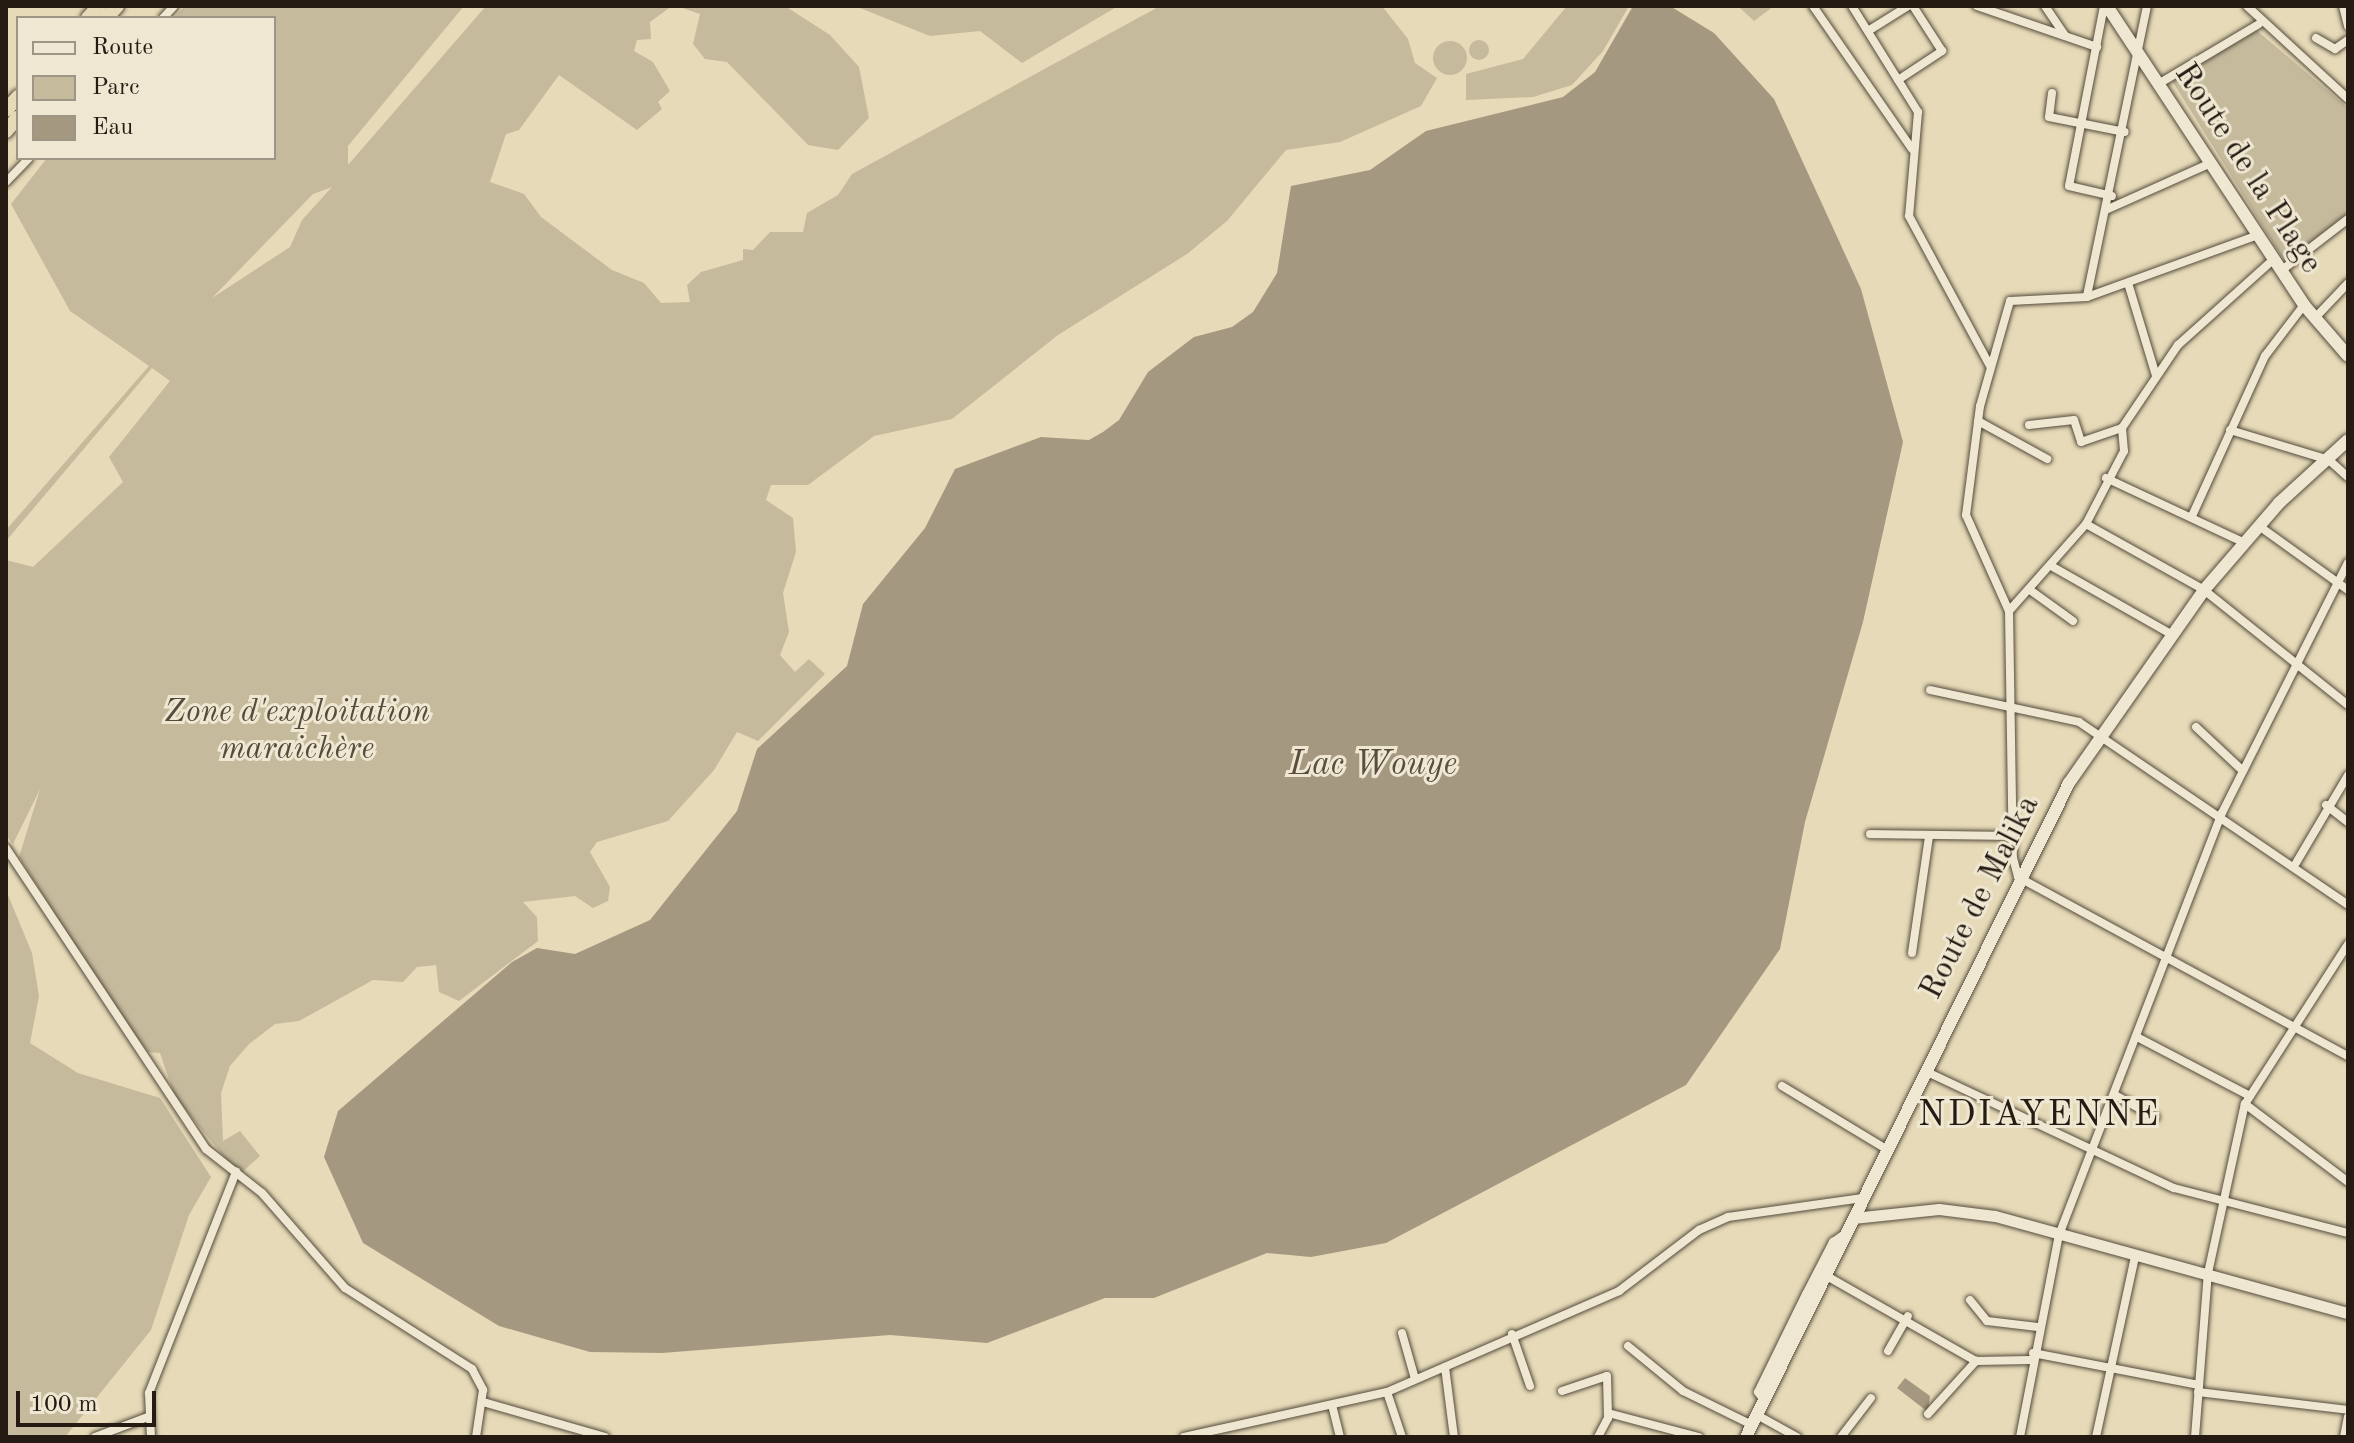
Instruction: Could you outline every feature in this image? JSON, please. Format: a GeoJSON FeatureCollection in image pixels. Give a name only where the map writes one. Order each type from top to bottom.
{"type":"FeatureCollection","features":[{"type":"Feature","properties":{"kind":"main road","name":"Route de la Plage"},"geometry":{"type":"LineString","coordinates":[[2105,6],[2160,83],[2304,305],[2348,356]]}},
{"type":"Feature","properties":{"kind":"main road","name":"Route de Malika"},"geometry":{"type":"LineString","coordinates":[[1752,1425],[2018,877],[2099,734],[2169,633],[2204,590],[2259,526],[2348,440]]}},
{"type":"Feature","properties":{"kind":"street"},"geometry":{"type":"LineString","coordinates":[[1813,6],[1912,149]]}},
{"type":"Feature","properties":{"kind":"street"},"geometry":{"type":"LineString","coordinates":[[1852,6],[1920,121],[1912,149],[1909,216],[1990,366]]}},
{"type":"Feature","properties":{"kind":"street"},"geometry":{"type":"LineString","coordinates":[[1868,31],[1910,6],[1942,51],[1898,80]]}},
{"type":"Feature","properties":{"kind":"street"},"geometry":{"type":"LineString","coordinates":[[1977,6],[2097,47]]}},
{"type":"Feature","properties":{"kind":"street"},"geometry":{"type":"LineString","coordinates":[[2045,6],[2066,37]]}},
{"type":"Feature","properties":{"kind":"street"},"geometry":{"type":"LineString","coordinates":[[2105,6],[2069,188],[2112,196]]}},
{"type":"Feature","properties":{"kind":"street"},"geometry":{"type":"LineString","coordinates":[[2087,297],[2112,196],[2147,6]]}},
{"type":"Feature","properties":{"kind":"street"},"geometry":{"type":"LineString","coordinates":[[2247,6],[2259,24],[2348,99]]}},
{"type":"Feature","properties":{"kind":"street"},"geometry":{"type":"LineString","coordinates":[[2343,6],[2348,26]]}},
{"type":"Feature","properties":{"kind":"street"},"geometry":{"type":"LineString","coordinates":[[2160,83],[2259,24]]}},
{"type":"Feature","properties":{"kind":"street"},"geometry":{"type":"LineString","coordinates":[[2316,38],[2335,49],[2348,40]]}},
{"type":"Feature","properties":{"kind":"street"},"geometry":{"type":"LineString","coordinates":[[2052,93],[2049,117],[2125,132]]}},
{"type":"Feature","properties":{"kind":"street"},"geometry":{"type":"LineString","coordinates":[[6,182],[27,160]]}},
{"type":"Feature","properties":{"kind":"street"},"geometry":{"type":"LineString","coordinates":[[2108,209],[2211,163]]}},
{"type":"Feature","properties":{"kind":"street"},"geometry":{"type":"LineString","coordinates":[[2029,425],[2074,420],[2081,442],[2122,428],[2156,377],[2209,313],[2348,219]]}},
{"type":"Feature","properties":{"kind":"street"},"geometry":{"type":"LineString","coordinates":[[2258,235],[2087,297],[2010,301],[1990,366],[1978,421],[1967,520],[2009,611],[2009,836],[2018,877],[2292,1021],[2348,1056]]}},
{"type":"Feature","properties":{"kind":"street"},"geometry":{"type":"LineString","coordinates":[[2128,283],[2156,377]]}},
{"type":"Feature","properties":{"kind":"street"},"geometry":{"type":"LineString","coordinates":[[2314,319],[2348,283]]}},
{"type":"Feature","properties":{"kind":"street"},"geometry":{"type":"LineString","coordinates":[[2192,516],[2265,356],[2304,305]]}},
{"type":"Feature","properties":{"kind":"street"},"geometry":{"type":"LineString","coordinates":[[1978,421],[2047,459]]}},
{"type":"Feature","properties":{"kind":"street"},"geometry":{"type":"LineString","coordinates":[[2009,611],[2053,567],[2086,524],[2106,478],[2124,451],[2122,428]]}},
{"type":"Feature","properties":{"kind":"street"},"geometry":{"type":"LineString","coordinates":[[2230,430],[2329,460],[2348,477]]}},
{"type":"Feature","properties":{"kind":"street"},"geometry":{"type":"LineString","coordinates":[[2106,478],[2245,543]]}},
{"type":"Feature","properties":{"kind":"street"},"geometry":{"type":"LineString","coordinates":[[2086,524],[2204,590],[2295,666],[2348,705]]}},
{"type":"Feature","properties":{"kind":"street"},"geometry":{"type":"LineString","coordinates":[[2259,526],[2348,590]]}},
{"type":"Feature","properties":{"kind":"street"},"geometry":{"type":"LineString","coordinates":[[2020,1437],[2032,1356],[2059,1235],[2222,813],[2348,563]]}},
{"type":"Feature","properties":{"kind":"street"},"geometry":{"type":"LineString","coordinates":[[2053,567],[2169,633]]}},
{"type":"Feature","properties":{"kind":"street"},"geometry":{"type":"LineString","coordinates":[[2030,590],[2073,621]]}},
{"type":"Feature","properties":{"kind":"street"},"geometry":{"type":"LineString","coordinates":[[1930,690],[2007,702],[2063,715],[2099,734],[2222,813],[2296,863],[2348,905]]}},
{"type":"Feature","properties":{"kind":"street"},"geometry":{"type":"LineString","coordinates":[[2196,727],[2243,771]]}},
{"type":"Feature","properties":{"kind":"street"},"geometry":{"type":"LineString","coordinates":[[2296,863],[2326,805],[2348,775]]}},
{"type":"Feature","properties":{"kind":"street"},"geometry":{"type":"LineString","coordinates":[[2326,805],[2348,822]]}},
{"type":"Feature","properties":{"kind":"street"},"geometry":{"type":"LineString","coordinates":[[1870,834],[2009,836]]}},
{"type":"Feature","properties":{"kind":"street"},"geometry":{"type":"LineString","coordinates":[[1912,953],[1929,836]]}},
{"type":"Feature","properties":{"kind":"street"},"geometry":{"type":"LineString","coordinates":[[6,848],[180,1115],[345,1288],[468,1364],[483,1402],[476,1437]]}},
{"type":"Feature","properties":{"kind":"street"},"geometry":{"type":"LineString","coordinates":[[2195,1437],[2208,1273],[2220,1204],[2247,1100],[2292,1021],[2348,944]]}},
{"type":"Feature","properties":{"kind":"street"},"geometry":{"type":"LineString","coordinates":[[2137,1037],[2247,1100],[2348,1182]]}},
{"type":"Feature","properties":{"kind":"street"},"geometry":{"type":"LineString","coordinates":[[1923,1070],[2092,1150],[2220,1204],[2348,1233]]}},
{"type":"Feature","properties":{"kind":"street"},"geometry":{"type":"LineString","coordinates":[[1782,1086],[1886,1149]]}},
{"type":"Feature","properties":{"kind":"street"},"geometry":{"type":"LineString","coordinates":[[2115,1095],[2155,1117]]}},
{"type":"Feature","properties":{"kind":"street"},"geometry":{"type":"LineString","coordinates":[[151,1437],[148,1417],[152,1384],[236,1172]]}},
{"type":"Feature","properties":{"kind":"street"},"geometry":{"type":"LineString","coordinates":[[1184,1437],[1387,1392],[1512,1334],[1619,1291],[1709,1224],[1863,1198]]}},
{"type":"Feature","properties":{"kind":"street"},"geometry":{"type":"LineString","coordinates":[[1853,1218],[1967,1211],[2208,1273],[2348,1313]]}},
{"type":"Feature","properties":{"kind":"street"},"geometry":{"type":"LineString","coordinates":[[1764,1400],[1758,1392],[1835,1238],[1845,1234]]}},
{"type":"Feature","properties":{"kind":"street"},"geometry":{"type":"LineString","coordinates":[[2096,1437],[2135,1256]]}},
{"type":"Feature","properties":{"kind":"street"},"geometry":{"type":"LineString","coordinates":[[1825,1275],[1908,1316],[1976,1361],[2032,1356],[2111,1368],[2199,1388],[2348,1410]]}},
{"type":"Feature","properties":{"kind":"street"},"geometry":{"type":"LineString","coordinates":[[1970,1300],[1987,1321],[2038,1327]]}},
{"type":"Feature","properties":{"kind":"street"},"geometry":{"type":"LineString","coordinates":[[1888,1351],[1908,1316]]}},
{"type":"Feature","properties":{"kind":"street"},"geometry":{"type":"LineString","coordinates":[[1402,1333],[1415,1379]]}},
{"type":"Feature","properties":{"kind":"street"},"geometry":{"type":"LineString","coordinates":[[1512,1334],[1530,1386]]}},
{"type":"Feature","properties":{"kind":"street"},"geometry":{"type":"LineString","coordinates":[[1628,1346],[1683,1391],[1752,1425],[1797,1437]]}},
{"type":"Feature","properties":{"kind":"street"},"geometry":{"type":"LineString","coordinates":[[1928,1414],[1976,1361]]}},
{"type":"Feature","properties":{"kind":"street"},"geometry":{"type":"LineString","coordinates":[[1445,1367],[1454,1437]]}},
{"type":"Feature","properties":{"kind":"street"},"geometry":{"type":"LineString","coordinates":[[1562,1391],[1607,1376],[1608,1413],[1598,1437]]}},
{"type":"Feature","properties":{"kind":"street"},"geometry":{"type":"LineString","coordinates":[[1387,1392],[1402,1437]]}},
{"type":"Feature","properties":{"kind":"street"},"geometry":{"type":"LineString","coordinates":[[1841,1437],[1871,1398]]}},
{"type":"Feature","properties":{"kind":"street"},"geometry":{"type":"LineString","coordinates":[[483,1402],[605,1437]]}},
{"type":"Feature","properties":{"kind":"street"},"geometry":{"type":"LineString","coordinates":[[1332,1405],[1340,1437]]}},
{"type":"Feature","properties":{"kind":"street"},"geometry":{"type":"LineString","coordinates":[[1608,1413],[1699,1437]]}},
{"type":"Feature","properties":{"kind":"street"},"geometry":{"type":"LineString","coordinates":[[95,1437],[148,1417]]}},
{"type":"Feature","properties":{"kind":"street"},"geometry":{"type":"LineString","coordinates":[[2344,1437],[2348,1417]]}},
{"type":"Feature","properties":{"kind":"green space","name":"Zone d'exploitation maraichère"},"geometry":{"type":"Polygon","coordinates":[[[185,6],[464,6],[348,146],[348,165],[486,6],[672,6],[650,22],[651,39],[637,40],[634,51],[653,62],[670,91],[658,102],[662,109],[637,130],[559,75],[519,130],[506,134],[490,182],[524,194],[541,217],[612,270],[644,283],[661,303],[690,302],[687,285],[701,272],[743,260],[743,249],[753,250],[770,232],[803,232],[807,213],[838,195],[852,174],[1160,6],[1382,6],[1408,39],[1415,63],[1437,78],[1421,106],[1340,142],[1286,150],[1227,221],[1187,254],[1058,335],[952,419],[874,436],[808,485],[771,485],[766,500],[793,518],[796,552],[783,593],[789,632],[780,655],[795,672],[809,659],[825,674],[758,741],[737,732],[714,770],[668,821],[597,842],[590,852],[610,887],[608,901],[593,908],[575,896],[523,902],[537,917],[538,941],[459,1001],[439,992],[436,965],[417,967],[403,982],[373,980],[299,1021],[275,1024],[249,1044],[230,1066],[221,1093],[223,1141],[240,1131],[260,1156],[239,1175],[175,1097],[160,1053],[148,1052],[119,1015],[19,857],[40,789],[13,844],[6,835],[6,560],[33,567],[123,482],[109,457],[170,381],[152,368],[6,541],[6,530],[149,366],[70,311],[11,204],[45,160],[276,160],[276,16],[176,16],[185,6]],[[332,187],[313,194],[212,298],[290,247],[302,220],[332,187]]]}},
{"type":"Feature","properties":{"kind":"green space"},"geometry":{"type":"Polygon","coordinates":[[[677,6],[785,6],[830,35],[859,67],[869,118],[838,150],[808,145],[727,62],[705,59],[693,44],[700,14],[677,6]]]}},
{"type":"Feature","properties":{"kind":"green space"},"geometry":{"type":"Polygon","coordinates":[[[855,6],[1118,6],[1022,63],[980,31],[930,36],[855,6]]]}},
{"type":"Feature","properties":{"kind":"green space"},"geometry":{"type":"Polygon","coordinates":[[[1567,6],[1629,6],[1603,51],[1572,85],[1533,97],[1466,100],[1466,74],[1523,59],[1567,6]]]}},
{"type":"Feature","properties":{"kind":"green space"},"geometry":{"type":"Polygon","coordinates":[[[1738,6],[1774,6],[1754,21],[1738,6]]]}},
{"type":"Feature","properties":{"kind":"green space"},"geometry":{"type":"Polygon","coordinates":[[[2255,29],[2348,108],[2348,213],[2285,262],[2171,79],[2255,29]]]}},
{"type":"Feature","properties":{"kind":"green space"},"geometry":{"type":"Polygon","coordinates":[[[1479,40],[1486,43],[1489,50],[1486,57],[1479,60],[1472,57],[1469,50],[1472,43],[1479,40]]]}},
{"type":"Feature","properties":{"kind":"green space"},"geometry":{"type":"Polygon","coordinates":[[[1450,41],[1462,46],[1467,58],[1462,70],[1450,75],[1438,70],[1433,58],[1438,46],[1450,41]]]}},
{"type":"Feature","properties":{"kind":"green space"},"geometry":{"type":"Polygon","coordinates":[[[6,890],[32,953],[39,996],[30,1043],[78,1073],[160,1098],[211,1177],[189,1215],[151,1330],[65,1437],[6,1437],[6,890]]]}},
{"type":"Feature","properties":{"kind":"water","name":"Lac Wouye"},"geometry":{"type":"Polygon","coordinates":[[[1633,6],[1670,6],[1714,33],[1774,99],[1861,289],[1903,442],[1863,622],[1805,822],[1780,949],[1686,1085],[1386,1243],[1311,1257],[1267,1253],[1154,1298],[1105,1298],[987,1343],[890,1335],[662,1353],[590,1352],[499,1326],[363,1243],[324,1157],[338,1111],[512,962],[537,948],[575,954],[650,920],[737,811],[757,749],[847,666],[863,604],[925,528],[955,469],[1041,437],[1089,440],[1103,432],[1119,420],[1148,372],[1194,337],[1232,327],[1253,312],[1277,273],[1291,186],[1370,170],[1426,131],[1563,97],[1595,72],[1633,6]]]}},
{"type":"Feature","properties":{"kind":"water"},"geometry":{"type":"Polygon","coordinates":[[[1905,1378],[1930,1396],[1928,1412],[1897,1388],[1905,1378]]]}},
{"type":"Feature","properties":{"kind":"district","name":"NDIAYENNE"},"geometry":{"type":"Point","coordinates":[2039,1117]}}]}
